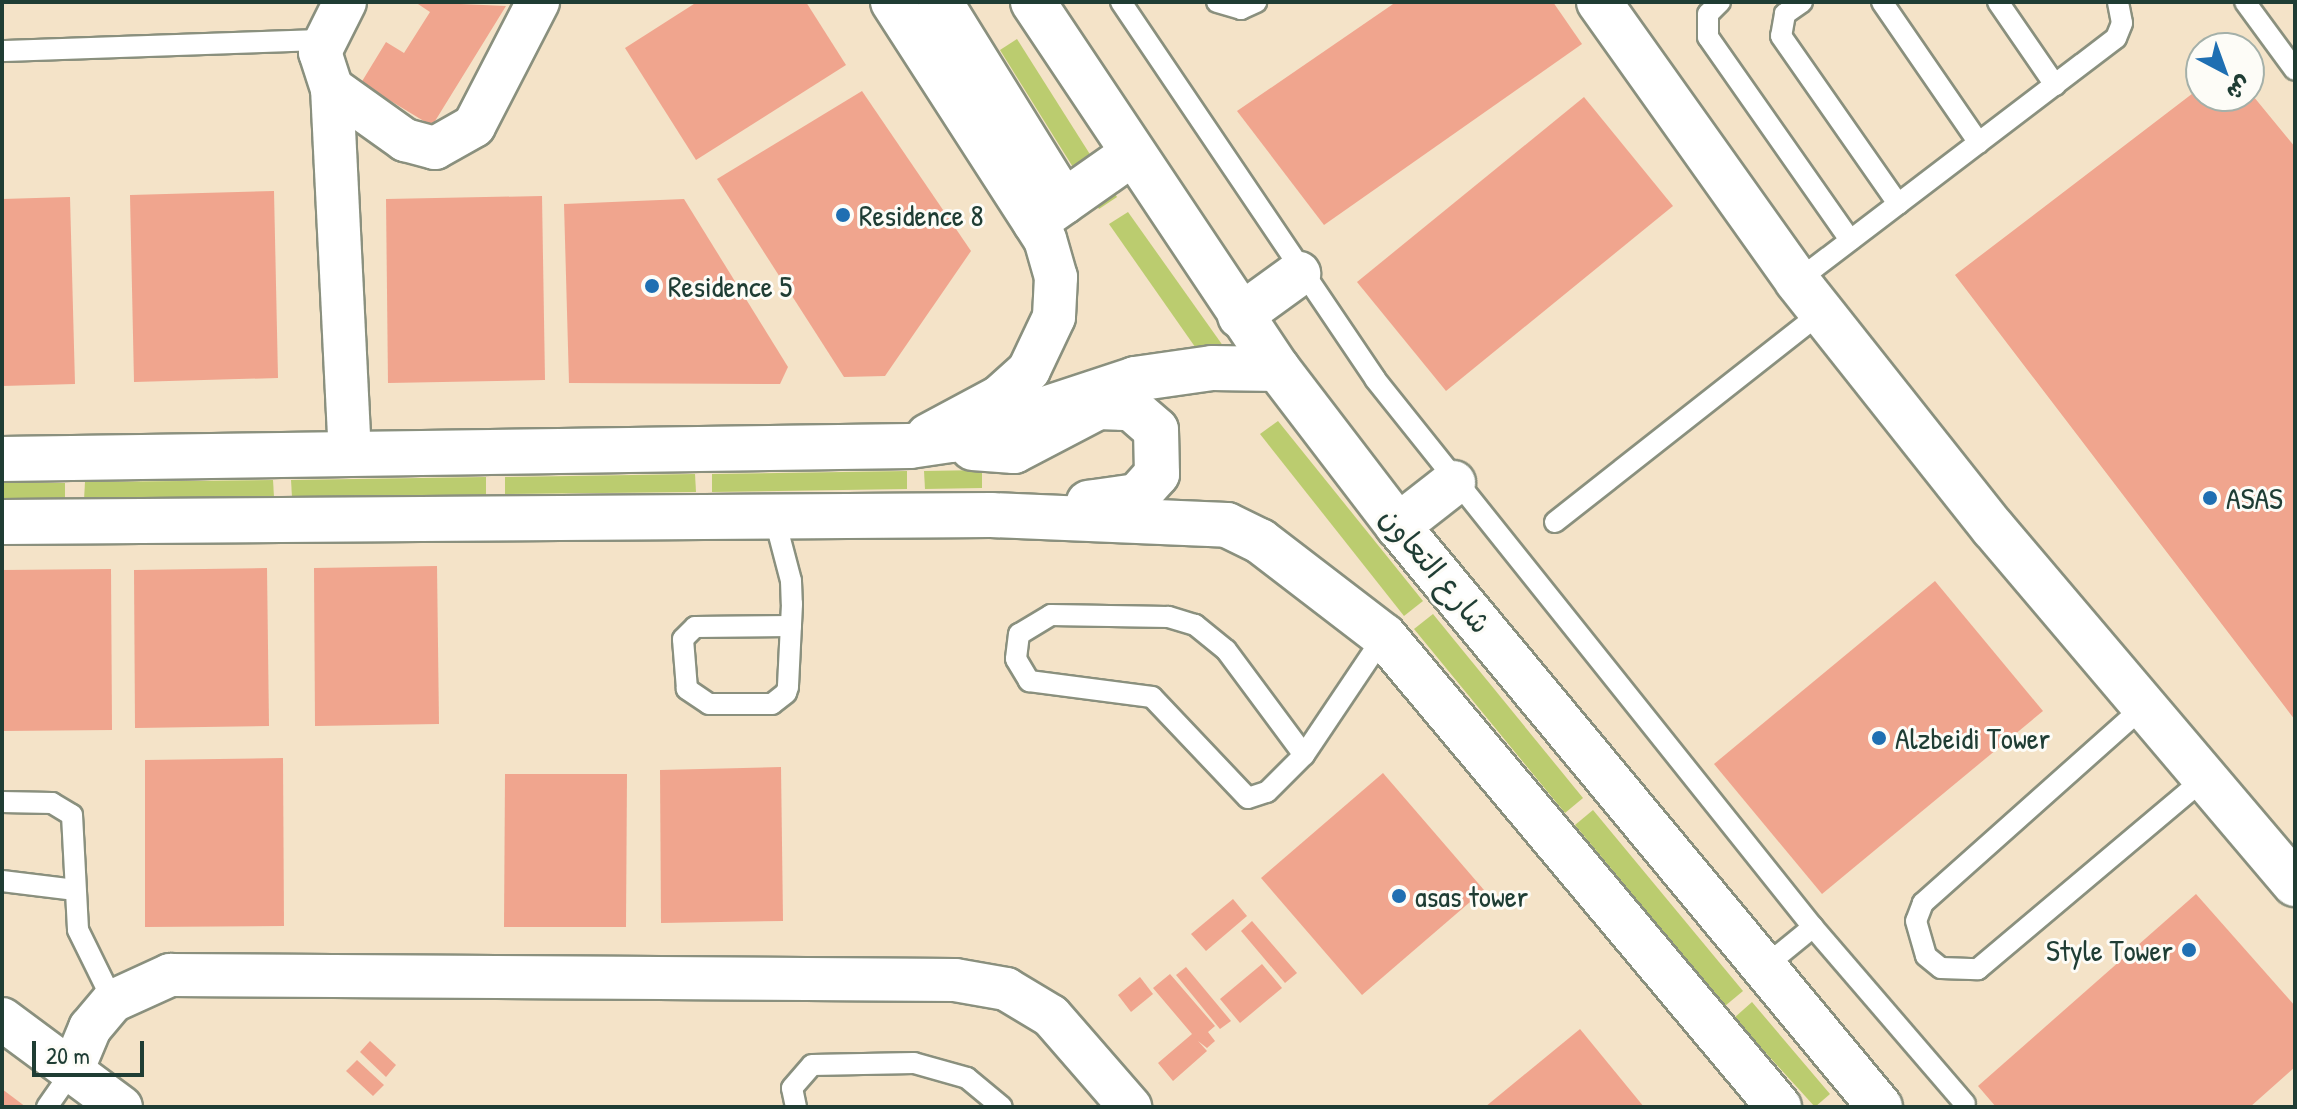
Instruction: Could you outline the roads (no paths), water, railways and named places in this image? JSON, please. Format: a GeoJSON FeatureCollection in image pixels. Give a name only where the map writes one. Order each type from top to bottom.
{"type":"FeatureCollection","features":[{"type":"Feature","properties":{"kind":"main road"},"geometry":{"type":"LineString","coordinates":[[940,2],[1050,212],[1129,156]]}},
{"type":"Feature","properties":{"kind":"main road","name":"شارع التعاون"},"geometry":{"type":"LineString","coordinates":[[1033,2],[1129,156],[1240,316],[1398,526],[1880,1107]]}},
{"type":"Feature","properties":{"kind":"main road"},"geometry":{"type":"LineString","coordinates":[[1599,2],[1809,296],[2143,707],[2295,884]]}},
{"type":"Feature","properties":{"kind":"main road"},"geometry":{"type":"LineString","coordinates":[[1240,316],[1298,274]]}},
{"type":"Feature","properties":{"kind":"main road"},"geometry":{"type":"LineString","coordinates":[[931,443],[1135,379],[1212,368],[1278,369]]}},
{"type":"Feature","properties":{"kind":"main road"},"geometry":{"type":"LineString","coordinates":[[2,459],[931,443],[1014,451],[1054,436],[1084,412],[1115,405],[1156,430],[1161,460],[1137,496],[991,515]]}},
{"type":"Feature","properties":{"kind":"main road"},"geometry":{"type":"LineString","coordinates":[[1398,526],[1453,483]]}},
{"type":"Feature","properties":{"kind":"main road"},"geometry":{"type":"LineString","coordinates":[[2,522],[991,515],[1227,525],[1260,541],[1384,636],[1779,1107]]}},
{"type":"Feature","properties":{"kind":"street"},"geometry":{"type":"LineString","coordinates":[[345,2],[324,40],[321,65],[332,88],[350,455]]}},
{"type":"Feature","properties":{"kind":"street"},"geometry":{"type":"LineString","coordinates":[[332,88],[405,140],[450,144],[474,126],[538,2]]}},
{"type":"Feature","properties":{"kind":"street"},"geometry":{"type":"LineString","coordinates":[[892,2],[1050,212],[1056,277],[1054,317],[1040,354],[999,397],[931,443]]}},
{"type":"Feature","properties":{"kind":"street"},"geometry":{"type":"LineString","coordinates":[[72,1071],[90,1028],[113,1001],[149,981],[191,974],[981,982],[1051,1016],[1130,1107]]}},
{"type":"Feature","properties":{"kind":"street"},"geometry":{"type":"LineString","coordinates":[[2,1019],[121,1107]]}},
{"type":"Feature","properties":{"kind":"lane"},"geometry":{"type":"LineString","coordinates":[[1121,2],[1298,274],[1453,483],[1813,927],[1965,1104]]}},
{"type":"Feature","properties":{"kind":"lane"},"geometry":{"type":"LineString","coordinates":[[1217,2],[1241,9],[1256,2]]}},
{"type":"Feature","properties":{"kind":"lane"},"geometry":{"type":"LineString","coordinates":[[1720,2],[1708,14],[1708,37],[1850,240]]}},
{"type":"Feature","properties":{"kind":"lane"},"geometry":{"type":"LineString","coordinates":[[1802,2],[1785,14],[1781,36],[1898,204]]}},
{"type":"Feature","properties":{"kind":"lane"},"geometry":{"type":"LineString","coordinates":[[1882,2],[1979,143]]}},
{"type":"Feature","properties":{"kind":"lane"},"geometry":{"type":"LineString","coordinates":[[1998,2],[2055,85]]}},
{"type":"Feature","properties":{"kind":"lane"},"geometry":{"type":"LineString","coordinates":[[1555,522],[1809,296],[1850,240],[2116,38],[2122,23],[2118,2]]}},
{"type":"Feature","properties":{"kind":"lane"},"geometry":{"type":"LineString","coordinates":[[2245,2],[2295,70]]}},
{"type":"Feature","properties":{"kind":"lane"},"geometry":{"type":"LineString","coordinates":[[2,51],[324,40]]}},
{"type":"Feature","properties":{"kind":"lane"},"geometry":{"type":"LineString","coordinates":[[774,516],[789,570],[791,626],[788,687],[778,702],[709,704],[687,689],[683,639],[695,627],[791,626]]}},
{"type":"Feature","properties":{"kind":"lane"},"geometry":{"type":"LineString","coordinates":[[1304,755],[1226,650],[1195,625],[1168,617],[1051,615],[1019,634],[1016,659],[1029,681],[1152,697],[1242,796],[1261,796],[1304,755],[1384,636]]}},
{"type":"Feature","properties":{"kind":"lane"},"geometry":{"type":"LineString","coordinates":[[2143,707],[1923,903],[1916,921],[1926,956],[1941,968],[1978,969],[2204,779]]}},
{"type":"Feature","properties":{"kind":"lane"},"geometry":{"type":"LineString","coordinates":[[2,802],[52,803],[72,815],[75,890],[83,949],[113,1001]]}},
{"type":"Feature","properties":{"kind":"lane"},"geometry":{"type":"LineString","coordinates":[[2,881],[75,890]]}},
{"type":"Feature","properties":{"kind":"lane"},"geometry":{"type":"LineString","coordinates":[[1764,967],[1813,927]]}},
{"type":"Feature","properties":{"kind":"lane"},"geometry":{"type":"LineString","coordinates":[[796,1107],[792,1088],[812,1065],[914,1063],[967,1078],[1002,1107]]}},
{"type":"Feature","properties":{"kind":"lane"},"geometry":{"type":"LineString","coordinates":[[47,1107],[72,1071]]}},
{"type":"Feature","properties":{"kind":"place","name":"Residence 8"},"geometry":{"type":"Point","coordinates":[843,215]}},
{"type":"Feature","properties":{"kind":"place","name":"Residence 5"},"geometry":{"type":"Point","coordinates":[652,286]}},
{"type":"Feature","properties":{"kind":"place","name":"ASAS"},"geometry":{"type":"Point","coordinates":[2210,498]}},
{"type":"Feature","properties":{"kind":"place","name":"Alzbeidi Tower"},"geometry":{"type":"Point","coordinates":[1879,738]}},
{"type":"Feature","properties":{"kind":"place","name":"asas tower"},"geometry":{"type":"Point","coordinates":[1399,896]}},
{"type":"Feature","properties":{"kind":"place","name":"Style Tower"},"geometry":{"type":"Point","coordinates":[2189,950]}}]}
